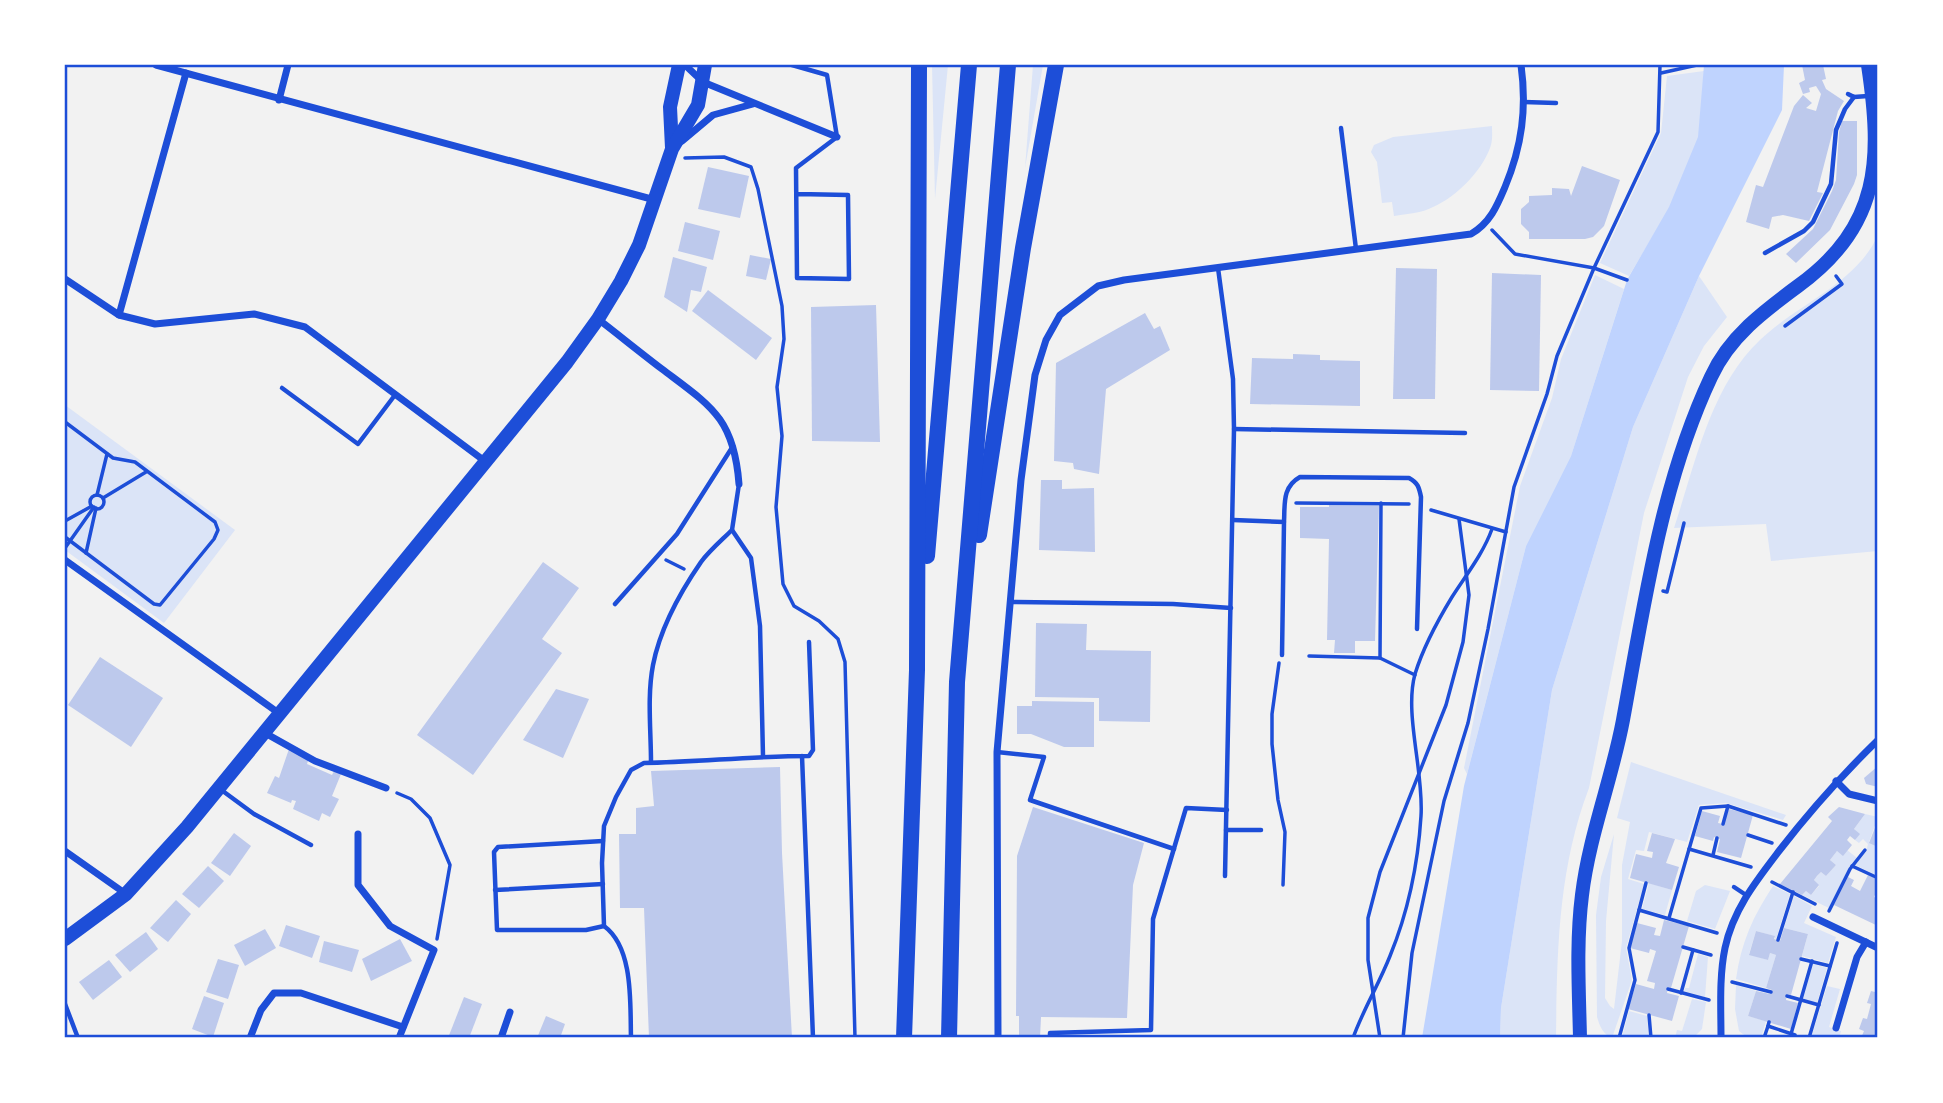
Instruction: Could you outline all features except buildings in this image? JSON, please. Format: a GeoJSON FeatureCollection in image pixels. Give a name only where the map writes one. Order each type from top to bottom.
{"type":"FeatureCollection","features":[{"type":"Feature","properties":{"kind":"highway"},"geometry":{"type":"LineString","coordinates":[[904,1038],[917,670],[919,65]]}},
{"type":"Feature","properties":{"kind":"highway"},"geometry":{"type":"LineString","coordinates":[[917,670],[969,65]]}},
{"type":"Feature","properties":{"kind":"highway"},"geometry":{"type":"LineString","coordinates":[[949,1038],[957,682],[1008,65]]}},
{"type":"Feature","properties":{"kind":"highway"},"geometry":{"type":"LineString","coordinates":[[957,682],[1023,248],[1056,65]]}},
{"type":"Feature","properties":{"kind":"main road"},"geometry":{"type":"LineString","coordinates":[[672,149],[670,107],[678,65]]}},
{"type":"Feature","properties":{"kind":"main road"},"geometry":{"type":"LineString","coordinates":[[65,939],[126,894],[220,788],[542,396],[598,319],[639,245],[672,149],[698,105],[705,65]]}},
{"type":"Feature","properties":{"kind":"main road"},"geometry":{"type":"LineString","coordinates":[[1580,1038],[1582,894],[1618,743],[1653,555],[1675,476],[1694,417],[1712,375],[1730,347],[1758,315],[1826,263],[1842,246],[1862,214],[1877,158],[1868,65]]}},
{"type":"Feature","properties":{"kind":"street"},"geometry":{"type":"LineString","coordinates":[[156,65],[656,200]]}},
{"type":"Feature","properties":{"kind":"street"},"geometry":{"type":"LineString","coordinates":[[279,100],[288,65]]}},
{"type":"Feature","properties":{"kind":"street"},"geometry":{"type":"LineString","coordinates":[[685,65],[703,82],[837,136]]}},
{"type":"Feature","properties":{"kind":"street"},"geometry":{"type":"LineString","coordinates":[[998,1038],[997,752],[1021,480],[1035,375],[1046,340],[1059,315],[1098,286],[1471,234],[1486,223],[1503,192],[1518,151],[1524,102],[1521,65]]}},
{"type":"Feature","properties":{"kind":"street"},"geometry":{"type":"LineString","coordinates":[[119,315],[186,73]]}},
{"type":"Feature","properties":{"kind":"street"},"geometry":{"type":"LineString","coordinates":[[672,149],[713,115],[754,104]]}},
{"type":"Feature","properties":{"kind":"street"},"geometry":{"type":"LineString","coordinates":[[65,279],[119,315],[155,324],[254,314],[305,327],[486,462]]}},
{"type":"Feature","properties":{"kind":"street"},"geometry":{"type":"LineString","coordinates":[[598,319],[708,404],[724,424],[733,445],[739,484]]}},
{"type":"Feature","properties":{"kind":"street"},"geometry":{"type":"LineString","coordinates":[[65,560],[280,715]]}},
{"type":"Feature","properties":{"kind":"street"},"geometry":{"type":"LineString","coordinates":[[265,733],[315,761],[386,788]]}},
{"type":"Feature","properties":{"kind":"street"},"geometry":{"type":"LineString","coordinates":[[1721,1038],[1723,965],[1735,916],[1746,895],[1793,831],[1836,781],[1878,740]]}},
{"type":"Feature","properties":{"kind":"street"},"geometry":{"type":"LineString","coordinates":[[1836,781],[1849,794],[1878,801]]}},
{"type":"Feature","properties":{"kind":"street"},"geometry":{"type":"LineString","coordinates":[[358,834],[358,885],[390,926],[434,950],[399,1038]]}},
{"type":"Feature","properties":{"kind":"street"},"geometry":{"type":"LineString","coordinates":[[65,851],[126,894]]}},
{"type":"Feature","properties":{"kind":"street"},"geometry":{"type":"LineString","coordinates":[[1813,917],[1878,948]]}},
{"type":"Feature","properties":{"kind":"street"},"geometry":{"type":"LineString","coordinates":[[1836,1028],[1857,957],[1866,942]]}},
{"type":"Feature","properties":{"kind":"street"},"geometry":{"type":"LineString","coordinates":[[250,1038],[261,1010],[274,993],[301,993],[403,1027]]}},
{"type":"Feature","properties":{"kind":"street"},"geometry":{"type":"LineString","coordinates":[[501,1038],[510,1012]]}},
{"type":"Feature","properties":{"kind":"lane"},"geometry":{"type":"LineString","coordinates":[[792,65],[827,75],[837,136],[796,168],[797,278],[849,279],[848,195],[798,194]]}},
{"type":"Feature","properties":{"kind":"lane"},"geometry":{"type":"LineString","coordinates":[[1848,94],[1854,97],[1872,95]]}},
{"type":"Feature","properties":{"kind":"lane"},"geometry":{"type":"LineString","coordinates":[[1765,253],[1804,231],[1813,222],[1831,184],[1836,130],[1845,109],[1854,97]]}},
{"type":"Feature","properties":{"kind":"lane"},"geometry":{"type":"LineString","coordinates":[[1524,102],[1556,103]]}},
{"type":"Feature","properties":{"kind":"lane"},"geometry":{"type":"LineString","coordinates":[[1341,128],[1356,250]]}},
{"type":"Feature","properties":{"kind":"lane"},"geometry":{"type":"LineString","coordinates":[[1218,268],[1233,379],[1234,429],[1225,876]]}},
{"type":"Feature","properties":{"kind":"lane"},"geometry":{"type":"LineString","coordinates":[[282,388],[358,444],[395,395]]}},
{"type":"Feature","properties":{"kind":"lane"},"geometry":{"type":"LineString","coordinates":[[1234,429],[1465,433]]}},
{"type":"Feature","properties":{"kind":"lane"},"geometry":{"type":"LineString","coordinates":[[615,604],[677,534],[733,445]]}},
{"type":"Feature","properties":{"kind":"lane"},"geometry":{"type":"LineString","coordinates":[[1282,655],[1286,492],[1300,477],[1409,478],[1419,486],[1417,629]]}},
{"type":"Feature","properties":{"kind":"lane"},"geometry":{"type":"LineString","coordinates":[[651,762],[653,666],[673,610],[703,560],[732,530],[739,484]]}},
{"type":"Feature","properties":{"kind":"lane"},"geometry":{"type":"LineString","coordinates":[[1233,520],[1284,522]]}},
{"type":"Feature","properties":{"kind":"lane"},"geometry":{"type":"LineString","coordinates":[[732,530],[751,558],[760,626],[762,756]]}},
{"type":"Feature","properties":{"kind":"lane"},"geometry":{"type":"LineString","coordinates":[[1010,602],[1174,604],[1231,608]]}},
{"type":"Feature","properties":{"kind":"lane"},"geometry":{"type":"LineString","coordinates":[[604,926],[604,826],[615,797],[631,769],[644,762],[737,760],[762,756],[809,757],[813,750],[809,642]]}},
{"type":"Feature","properties":{"kind":"lane"},"geometry":{"type":"LineString","coordinates":[[997,752],[1044,757],[1030,800],[1174,849]]}},
{"type":"Feature","properties":{"kind":"lane"},"geometry":{"type":"LineString","coordinates":[[802,756],[813,1038]]}},
{"type":"Feature","properties":{"kind":"lane"},"geometry":{"type":"LineString","coordinates":[[220,788],[254,814],[312,845]]}},
{"type":"Feature","properties":{"kind":"lane"},"geometry":{"type":"LineString","coordinates":[[1050,1038],[1050,1033],[1151,1030],[1153,919],[1186,808],[1227,810]]}},
{"type":"Feature","properties":{"kind":"lane"},"geometry":{"type":"LineString","coordinates":[[1226,830],[1261,830]]}},
{"type":"Feature","properties":{"kind":"lane"},"geometry":{"type":"LineString","coordinates":[[603,841],[498,847],[494,852],[497,930],[586,930],[604,926],[615,934],[625,955],[631,1038]]}},
{"type":"Feature","properties":{"kind":"lane"},"geometry":{"type":"LineString","coordinates":[[495,890],[603,884]]}},
{"type":"Feature","properties":{"kind":"lane"},"geometry":{"type":"LineString","coordinates":[[1734,887],[1746,895]]}},
{"type":"Feature","properties":{"kind":"lane"},"geometry":{"type":"LineString","coordinates":[[65,1004],[78,1038]]}},
{"type":"Feature","properties":{"kind":"path"},"geometry":{"type":"LineString","coordinates":[[1403,1038],[1412,953],[1444,801],[1468,723],[1514,486],[1547,394],[1557,356],[1594,268],[1658,132],[1660,65]]}},
{"type":"Feature","properties":{"kind":"path"},"geometry":{"type":"LineString","coordinates":[[1661,73],[1697,65]]}},
{"type":"Feature","properties":{"kind":"path"},"geometry":{"type":"LineString","coordinates":[[693,157],[724,157],[751,167],[782,306],[784,339],[777,387],[782,436],[776,507],[783,584],[794,606],[819,621],[838,639],[845,662],[855,1038]]}},
{"type":"Feature","properties":{"kind":"path"},"geometry":{"type":"LineString","coordinates":[[1486,223],[1515,254],[1594,268],[1627,280]]}},
{"type":"Feature","properties":{"kind":"path"},"geometry":{"type":"LineString","coordinates":[[1785,326],[1842,284],[1826,263]]}},
{"type":"Feature","properties":{"kind":"path"},"geometry":{"type":"LineString","coordinates":[[65,422],[107,454],[119,461],[131,461],[146,471],[215,522],[218,530],[214,539],[160,605],[154,604],[65,537]]}},
{"type":"Feature","properties":{"kind":"path"},"geometry":{"type":"LineString","coordinates":[[86,552],[94,507],[91,499],[97,495],[107,454]]}},
{"type":"Feature","properties":{"kind":"path"},"geometry":{"type":"LineString","coordinates":[[103,498],[146,471]]}},
{"type":"Feature","properties":{"kind":"path"},"geometry":{"type":"LineString","coordinates":[[97,495],[103,498]]}},
{"type":"Feature","properties":{"kind":"path"},"geometry":{"type":"LineString","coordinates":[[65,521],[102,506],[103,498]]}},
{"type":"Feature","properties":{"kind":"path"},"geometry":{"type":"LineString","coordinates":[[1296,503],[1409,504]]}},
{"type":"Feature","properties":{"kind":"path"},"geometry":{"type":"LineString","coordinates":[[1380,657],[1381,503]]}},
{"type":"Feature","properties":{"kind":"path"},"geometry":{"type":"LineString","coordinates":[[65,548],[94,507]]}},
{"type":"Feature","properties":{"kind":"path"},"geometry":{"type":"LineString","coordinates":[[1429,510],[1506,533]]}},
{"type":"Feature","properties":{"kind":"path"},"geometry":{"type":"LineString","coordinates":[[1380,1038],[1367,948],[1368,918],[1380,872],[1406,800],[1446,705],[1463,642],[1467,617],[1467,574],[1459,519]]}},
{"type":"Feature","properties":{"kind":"path"},"geometry":{"type":"LineString","coordinates":[[1647,587],[1667,592],[1684,523]]}},
{"type":"Feature","properties":{"kind":"path"},"geometry":{"type":"LineString","coordinates":[[1353,1038],[1402,926],[1418,854],[1421,814],[1413,712],[1415,675],[1450,600],[1481,554],[1492,528]]}},
{"type":"Feature","properties":{"kind":"path"},"geometry":{"type":"LineString","coordinates":[[658,556],[694,574]]}},
{"type":"Feature","properties":{"kind":"path"},"geometry":{"type":"LineString","coordinates":[[1282,655],[1272,714],[1272,744],[1278,800],[1285,832],[1283,885]]}},
{"type":"Feature","properties":{"kind":"path"},"geometry":{"type":"LineString","coordinates":[[1309,656],[1380,657],[1415,675]]}},
{"type":"Feature","properties":{"kind":"path"},"geometry":{"type":"LineString","coordinates":[[386,788],[411,799],[430,818],[450,865],[434,950]]}},
{"type":"Feature","properties":{"kind":"path"},"geometry":{"type":"LineString","coordinates":[[1669,919],[1701,808],[1728,806],[1784,823],[1793,831]]}},
{"type":"Feature","properties":{"kind":"path"},"geometry":{"type":"LineString","coordinates":[[1723,824],[1728,806]]}},
{"type":"Feature","properties":{"kind":"path"},"geometry":{"type":"LineString","coordinates":[[1748,835],[1769,841]]}},
{"type":"Feature","properties":{"kind":"path"},"geometry":{"type":"LineString","coordinates":[[1713,855],[1717,838]]}},
{"type":"Feature","properties":{"kind":"path"},"geometry":{"type":"LineString","coordinates":[[1689,849],[1749,865],[1760,874],[1818,905],[1813,917]]}},
{"type":"Feature","properties":{"kind":"path"},"geometry":{"type":"LineString","coordinates":[[1824,923],[1852,866],[1865,850]]}},
{"type":"Feature","properties":{"kind":"path"},"geometry":{"type":"LineString","coordinates":[[1852,866],[1878,878]]}},
{"type":"Feature","properties":{"kind":"path"},"geometry":{"type":"LineString","coordinates":[[1619,1038],[1635,980],[1629,948],[1646,883]]}},
{"type":"Feature","properties":{"kind":"path"},"geometry":{"type":"LineString","coordinates":[[1778,940],[1793,892]]}},
{"type":"Feature","properties":{"kind":"path"},"geometry":{"type":"LineString","coordinates":[[1639,910],[1729,937]]}},
{"type":"Feature","properties":{"kind":"path"},"geometry":{"type":"LineString","coordinates":[[1809,1038],[1842,930]]}},
{"type":"Feature","properties":{"kind":"path"},"geometry":{"type":"LineString","coordinates":[[1683,947],[1709,955]]}},
{"type":"Feature","properties":{"kind":"path"},"geometry":{"type":"LineString","coordinates":[[1681,993],[1693,950]]}},
{"type":"Feature","properties":{"kind":"path"},"geometry":{"type":"LineString","coordinates":[[1801,958],[1830,966]]}},
{"type":"Feature","properties":{"kind":"path"},"geometry":{"type":"LineString","coordinates":[[1764,1038],[1768,1024],[1793,1036],[1812,961]]}},
{"type":"Feature","properties":{"kind":"path"},"geometry":{"type":"LineString","coordinates":[[1737,982],[1771,992]]}},
{"type":"Feature","properties":{"kind":"path"},"geometry":{"type":"LineString","coordinates":[[1668,989],[1706,1000]]}},
{"type":"Feature","properties":{"kind":"path"},"geometry":{"type":"LineString","coordinates":[[1787,996],[1819,1005]]}},
{"type":"Feature","properties":{"kind":"path"},"geometry":{"type":"LineString","coordinates":[[1649,1015],[1651,1038]]}},
{"type":"Feature","properties":{"kind":"shaded area"},"geometry":{"type":"Polygon","coordinates":[[[932,65],[948,65],[935,199],[932,65]]]}},
{"type":"Feature","properties":{"kind":"shaded area"},"geometry":{"type":"Polygon","coordinates":[[[1033,65],[1043,65],[1025,168],[1033,65]]]}},
{"type":"Feature","properties":{"kind":"shaded area"},"geometry":{"type":"Polygon","coordinates":[[[1704,71],[1699,137],[1670,207],[1629,276],[1600,263],[1661,133],[1667,76],[1704,71]]]}},
{"type":"Feature","properties":{"kind":"shaded area"},"geometry":{"type":"Polygon","coordinates":[[[1492,126],[1492,143],[1481,166],[1467,183],[1442,203],[1424,211],[1394,216],[1392,202],[1382,203],[1377,162],[1371,152],[1374,145],[1393,137],[1492,126]]]}},
{"type":"Feature","properties":{"kind":"shaded area"},"geometry":{"type":"Polygon","coordinates":[[[1878,235],[1878,551],[1771,561],[1766,524],[1674,528],[1706,428],[1728,380],[1760,340],[1855,267],[1878,235]]]}},
{"type":"Feature","properties":{"kind":"shaded area"},"geometry":{"type":"Polygon","coordinates":[[[1595,275],[1624,289],[1571,456],[1526,546],[1467,774],[1464,768],[1520,486],[1552,398],[1561,359],[1595,275]]]}},
{"type":"Feature","properties":{"kind":"shaded area"},"geometry":{"type":"Polygon","coordinates":[[[1699,276],[1727,317],[1704,346],[1688,377],[1644,513],[1589,788],[1565,880],[1557,974],[1556,1038],[1500,1038],[1501,1008],[1552,690],[1633,427],[1699,276]]]}},
{"type":"Feature","properties":{"kind":"shaded area"},"geometry":{"type":"Polygon","coordinates":[[[65,405],[235,530],[164,623],[65,550],[65,405]]]}},
{"type":"Feature","properties":{"kind":"shaded area"},"geometry":{"type":"Polygon","coordinates":[[[1631,762],[1786,815],[1783,820],[1726,803],[1699,805],[1687,842],[1649,832],[1644,851],[1636,850],[1628,879],[1644,884],[1626,948],[1632,980],[1612,1038],[1602,1030],[1597,1017],[1596,915],[1601,877],[1614,834],[1606,921],[1605,998],[1614,1009],[1622,941],[1622,865],[1630,822],[1617,818],[1631,762]]]}},
{"type":"Feature","properties":{"kind":"shaded area"},"geometry":{"type":"Polygon","coordinates":[[[1865,814],[1878,817],[1869,842],[1878,847],[1878,876],[1855,865],[1866,852],[1868,844],[1863,839],[1859,843],[1855,840],[1859,834],[1854,829],[1865,814]]]}},
{"type":"Feature","properties":{"kind":"shaded area"},"geometry":{"type":"Polygon","coordinates":[[[1847,850],[1857,858],[1848,869],[1829,908],[1802,895],[1806,891],[1811,895],[1819,886],[1814,880],[1821,872],[1826,876],[1836,865],[1830,860],[1837,851],[1843,855],[1847,850]]]}},
{"type":"Feature","properties":{"kind":"shaded area"},"geometry":{"type":"Polygon","coordinates":[[[1649,883],[1672,890],[1665,915],[1642,909],[1649,883]]]}},
{"type":"Feature","properties":{"kind":"shaded area"},"geometry":{"type":"Polygon","coordinates":[[[1705,885],[1730,891],[1715,929],[1687,921],[1696,891],[1705,885]]]}},
{"type":"Feature","properties":{"kind":"shaded area"},"geometry":{"type":"Polygon","coordinates":[[[1773,886],[1790,894],[1776,939],[1756,931],[1749,954],[1768,960],[1770,953],[1776,955],[1766,988],[1736,979],[1749,930],[1773,886]]]}},
{"type":"Feature","properties":{"kind":"shaded area"},"geometry":{"type":"Polygon","coordinates":[[[1794,896],[1812,906],[1804,923],[1836,937],[1828,963],[1802,956],[1808,934],[1784,928],[1794,896]]]}},
{"type":"Feature","properties":{"kind":"shaded area"},"geometry":{"type":"Polygon","coordinates":[[[1698,954],[1708,957],[1705,997],[1684,991],[1689,988],[1698,954]]]}},
{"type":"Feature","properties":{"kind":"shaded area"},"geometry":{"type":"Polygon","coordinates":[[[1813,964],[1827,968],[1817,1003],[1803,999],[1813,964]]]}},
{"type":"Feature","properties":{"kind":"shaded area"},"geometry":{"type":"Polygon","coordinates":[[[1736,985],[1756,991],[1748,1016],[1766,1021],[1761,1038],[1748,1038],[1739,1031],[1735,1009],[1736,985]]]}},
{"type":"Feature","properties":{"kind":"shaded area"},"geometry":{"type":"Polygon","coordinates":[[[1827,986],[1840,989],[1829,1027],[1841,1031],[1839,1038],[1811,1038],[1827,986]]]}},
{"type":"Feature","properties":{"kind":"shaded area"},"geometry":{"type":"Polygon","coordinates":[[[1692,999],[1706,1002],[1702,1029],[1693,1038],[1675,1038],[1677,1030],[1682,1031],[1692,999]]]}},
{"type":"Feature","properties":{"kind":"shaded area"},"geometry":{"type":"Polygon","coordinates":[[[1629,1011],[1647,1016],[1649,1038],[1622,1037],[1629,1011]]]}},
{"type":"Feature","properties":{"kind":"water"},"geometry":{"type":"Polygon","coordinates":[[[1704,65],[1784,65],[1782,110],[1699,276],[1633,427],[1552,690],[1501,1008],[1500,1038],[1422,1038],[1464,786],[1526,546],[1571,456],[1627,280],[1669,207],[1698,137],[1704,65]]]}}]}
